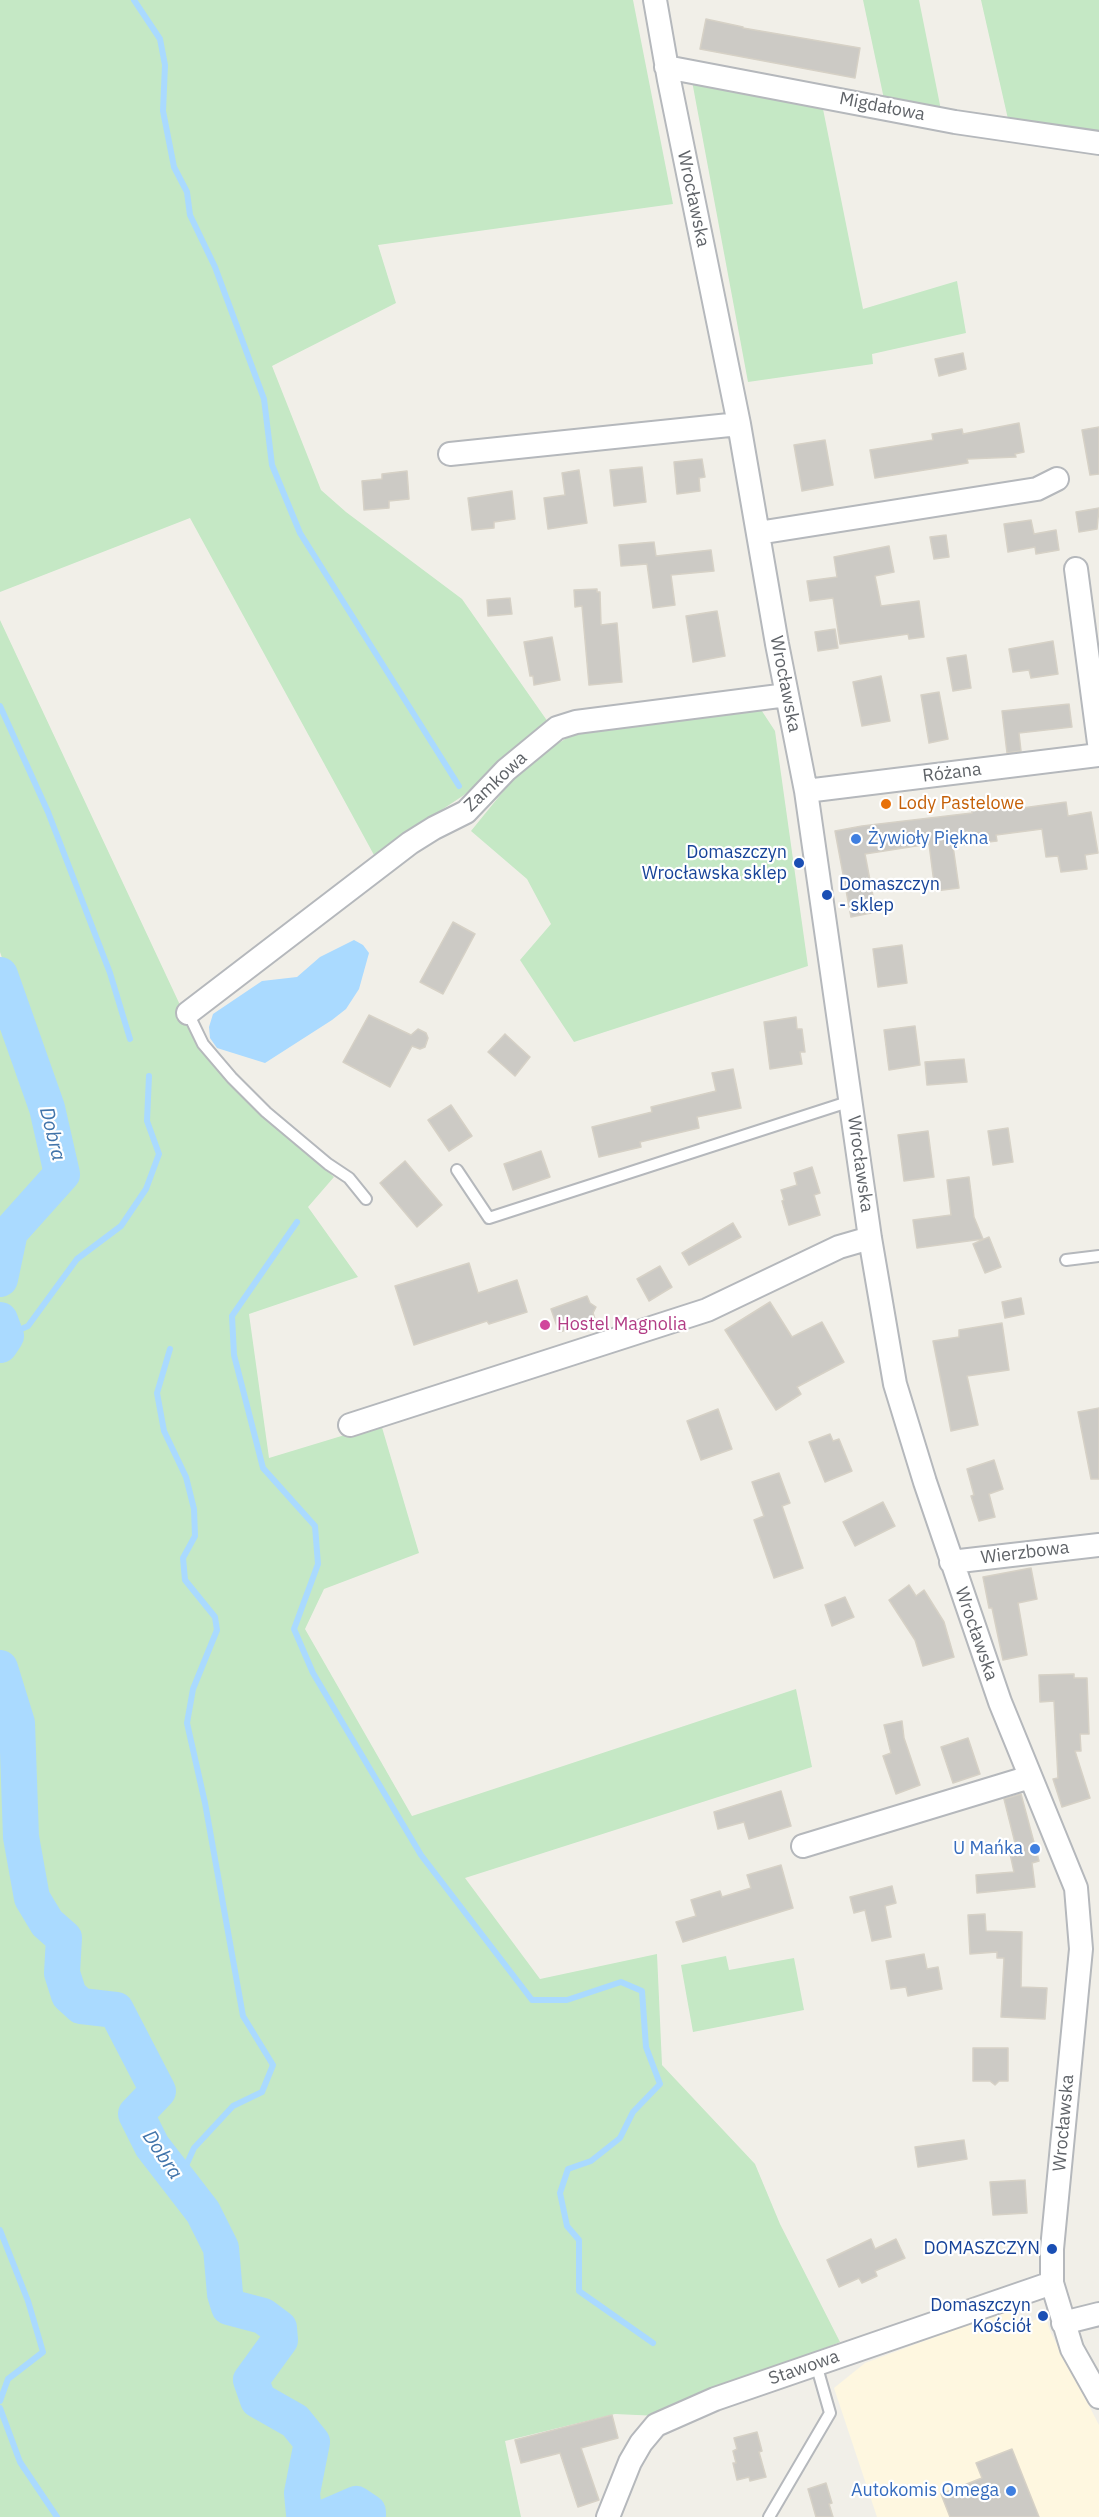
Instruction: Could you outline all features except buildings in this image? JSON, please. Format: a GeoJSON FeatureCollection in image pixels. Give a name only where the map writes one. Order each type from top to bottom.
{"type":"FeatureCollection","features":[{"type":"Feature","properties":{"kind":"street","name":"Wrocławska"},"geometry":{"type":"LineString","coordinates":[[655,0],[739,424],[806,791],[870,1238],[896,1384],[951,1562],[1000,1702],[1076,1888],[1081,1919],[1081,1949],[1052,2249],[1052,2283],[1072,2349],[1099,2397]]}},
{"type":"Feature","properties":{"kind":"street","name":"Migdałowa"},"geometry":{"type":"LineString","coordinates":[[668,74],[955,122],[1099,142]]}},
{"type":"Feature","properties":{"kind":"street"},"geometry":{"type":"LineString","coordinates":[[450,454],[739,424]]}},
{"type":"Feature","properties":{"kind":"street"},"geometry":{"type":"LineString","coordinates":[[758,533],[1037,489],[1057,479]]}},
{"type":"Feature","properties":{"kind":"street"},"geometry":{"type":"LineString","coordinates":[[1076,569],[1099,744]]}},
{"type":"Feature","properties":{"kind":"street","name":"Zamkowa"},"geometry":{"type":"LineString","coordinates":[[188,1013],[410,843],[466,812],[506,770],[557,728],[576,722],[787,695]]}},
{"type":"Feature","properties":{"kind":"street","name":"Różana"},"geometry":{"type":"LineString","coordinates":[[806,791],[1099,755]]}},
{"type":"Feature","properties":{"kind":"street"},"geometry":{"type":"LineString","coordinates":[[350,1425],[707,1310],[839,1247],[870,1238]]}},
{"type":"Feature","properties":{"kind":"street","name":"Wierzbowa"},"geometry":{"type":"LineString","coordinates":[[951,1562],[1099,1545]]}},
{"type":"Feature","properties":{"kind":"street"},"geometry":{"type":"LineString","coordinates":[[803,1846],[1030,1777]]}},
{"type":"Feature","properties":{"kind":"street","name":"Stawowa"},"geometry":{"type":"LineString","coordinates":[[608,2517],[630,2462],[656,2425],[715,2399],[1052,2283]]}},
{"type":"Feature","properties":{"kind":"street"},"geometry":{"type":"LineString","coordinates":[[1063,2323],[1099,2314]]}},
{"type":"Feature","properties":{"kind":"lane"},"geometry":{"type":"LineString","coordinates":[[188,1013],[203,1044],[232,1078],[266,1112],[328,1164],[349,1178],[366,1199]]}},
{"type":"Feature","properties":{"kind":"lane"},"geometry":{"type":"LineString","coordinates":[[457,1170],[489,1218],[851,1101]]}},
{"type":"Feature","properties":{"kind":"lane"},"geometry":{"type":"LineString","coordinates":[[1066,1260],[1099,1256]]}},
{"type":"Feature","properties":{"kind":"lane"},"geometry":{"type":"LineString","coordinates":[[769,2517],[830,2413],[816,2364]]}},
{"type":"Feature","properties":{"kind":"shaded area"},"geometry":{"type":"Polygon","coordinates":[[[1013,2308],[1021,2325],[1045,2316],[1051,2333],[1099,2425],[1099,2517],[877,2517],[834,2388],[865,2363],[1013,2308]]]}},
{"type":"Feature","properties":{"kind":"green space"},"geometry":{"type":"Polygon","coordinates":[[[0,0],[633,0],[673,204],[378,245],[396,303],[272,366],[321,490],[346,512],[462,599],[548,722],[464,795],[374,855],[190,518],[0,592],[0,0]]]}},
{"type":"Feature","properties":{"kind":"green space"},"geometry":{"type":"Polygon","coordinates":[[[863,0],[919,0],[941,110],[884,99],[863,0]]]}},
{"type":"Feature","properties":{"kind":"green space"},"geometry":{"type":"Polygon","coordinates":[[[981,0],[1099,0],[1099,133],[1008,119],[981,0]]]}},
{"type":"Feature","properties":{"kind":"green space"},"geometry":{"type":"Polygon","coordinates":[[[692,81],[822,104],[863,309],[957,281],[966,333],[872,354],[873,364],[748,382],[692,81]]]}},
{"type":"Feature","properties":{"kind":"green space"},"geometry":{"type":"Polygon","coordinates":[[[0,620],[202,1052],[250,1103],[334,1177],[308,1207],[358,1277],[249,1314],[269,1458],[381,1424],[419,1553],[324,1589],[305,1629],[412,1816],[796,1689],[812,1767],[465,1878],[540,1979],[657,1954],[662,2065],[755,2164],[780,2224],[840,2342],[659,2416],[615,2414],[505,2441],[521,2517],[0,2517],[0,963],[3,961],[0,952],[0,620]]]}},
{"type":"Feature","properties":{"kind":"green space"},"geometry":{"type":"Polygon","coordinates":[[[758,705],[775,731],[808,966],[574,1042],[520,960],[551,924],[527,879],[471,831],[527,762],[582,729],[758,705]]]}},
{"type":"Feature","properties":{"kind":"green space"},"geometry":{"type":"Polygon","coordinates":[[[726,1956],[729,1970],[794,1958],[804,2010],[693,2032],[681,1965],[726,1956]]]}},
{"type":"Feature","properties":{"kind":"water"},"geometry":{"type":"Polygon","coordinates":[[[354,940],[363,945],[369,953],[359,989],[346,1009],[265,1063],[217,1048],[210,1038],[209,1027],[213,1014],[262,981],[297,977],[320,957],[354,940]]]}},
{"type":"Feature","properties":{"kind":"waterway"},"geometry":{"type":"LineString","coordinates":[[134,0],[160,39],[165,65],[163,111],[174,167],[187,192],[190,215],[215,267],[264,399],[272,465],[300,533],[459,786]]}},
{"type":"Feature","properties":{"kind":"waterway"},"geometry":{"type":"LineString","coordinates":[[0,706],[48,812],[110,973],[130,1039]]}},
{"type":"Feature","properties":{"kind":"waterway","name":"Dobra"},"geometry":{"type":"LineString","coordinates":[[0,975],[47,1108],[62,1174],[10,1232],[0,1279]]}},
{"type":"Feature","properties":{"kind":"waterway"},"geometry":{"type":"LineString","coordinates":[[0,1027],[16,1019]]}},
{"type":"Feature","properties":{"kind":"waterway"},"geometry":{"type":"LineString","coordinates":[[6,1336],[28,1326],[77,1259],[121,1226],[146,1189],[159,1154],[147,1121],[149,1076]]}},
{"type":"Feature","properties":{"kind":"waterway"},"geometry":{"type":"LineString","coordinates":[[297,1222],[232,1316],[234,1355],[263,1468],[315,1526],[318,1564],[294,1629],[313,1673],[421,1855],[532,2000],[567,2000],[621,1982],[642,1991],[646,2047],[660,2084],[633,2112],[620,2138],[591,2161],[568,2169],[560,2193],[567,2226],[579,2240],[579,2291],[653,2343]]}},
{"type":"Feature","properties":{"kind":"waterway","name":"Dobra"},"geometry":{"type":"LineString","coordinates":[[0,1320],[6,1336],[0,1345]]}},
{"type":"Feature","properties":{"kind":"waterway"},"geometry":{"type":"LineString","coordinates":[[170,1349],[157,1393],[164,1431],[186,1477],[194,1509],[195,1536],[183,1558],[185,1580],[215,1617],[217,1630],[193,1689],[187,1723],[205,1803],[243,2016],[273,2065],[262,2092],[233,2106],[194,2148],[179,2181]]}},
{"type":"Feature","properties":{"kind":"waterway","name":"Dobra"},"geometry":{"type":"LineString","coordinates":[[0,1668],[17,1723],[21,1837],[32,1898],[47,1923],[64,1938],[62,1973],[69,1995],[81,2006],[116,2010],[158,2091],[136,2114],[152,2146],[203,2212],[221,2248],[225,2294],[229,2307],[263,2316],[279,2328],[280,2340],[251,2380],[258,2400],[295,2421],[312,2442],[302,2493],[304,2514],[312,2517]]}},
{"type":"Feature","properties":{"kind":"waterway"},"geometry":{"type":"LineString","coordinates":[[0,2230],[28,2301],[43,2352],[8,2379],[0,2401]]}},
{"type":"Feature","properties":{"kind":"waterway"},"geometry":{"type":"LineString","coordinates":[[0,2408],[20,2462],[57,2517]]}},
{"type":"Feature","properties":{"kind":"waterway","name":"Dobra"},"geometry":{"type":"LineString","coordinates":[[326,2517],[356,2504],[368,2512],[368,2517]]}},
{"type":"Feature","properties":{"kind":"place","name":"Lody Pastelowe"},"geometry":{"type":"Point","coordinates":[886,804]}},
{"type":"Feature","properties":{"kind":"place","name":"Żywioły Piękna"},"geometry":{"type":"Point","coordinates":[856,839]}},
{"type":"Feature","properties":{"kind":"place","name":"Domaszczyn Wrocławska sklep"},"geometry":{"type":"Point","coordinates":[799,863]}},
{"type":"Feature","properties":{"kind":"place","name":"Domaszczyn - sklep"},"geometry":{"type":"Point","coordinates":[827,895]}},
{"type":"Feature","properties":{"kind":"place","name":"Hostel Magnolia"},"geometry":{"type":"Point","coordinates":[545,1325]}},
{"type":"Feature","properties":{"kind":"place","name":"U Mańka"},"geometry":{"type":"Point","coordinates":[1035,1849]}},
{"type":"Feature","properties":{"kind":"place","name":"DOMASZCZYN"},"geometry":{"type":"Point","coordinates":[1052,2249]}},
{"type":"Feature","properties":{"kind":"place","name":"Domaszczyn Kościół"},"geometry":{"type":"Point","coordinates":[1043,2316]}},
{"type":"Feature","properties":{"kind":"place","name":"Autokomis Omega"},"geometry":{"type":"Point","coordinates":[1011,2491]}}]}
